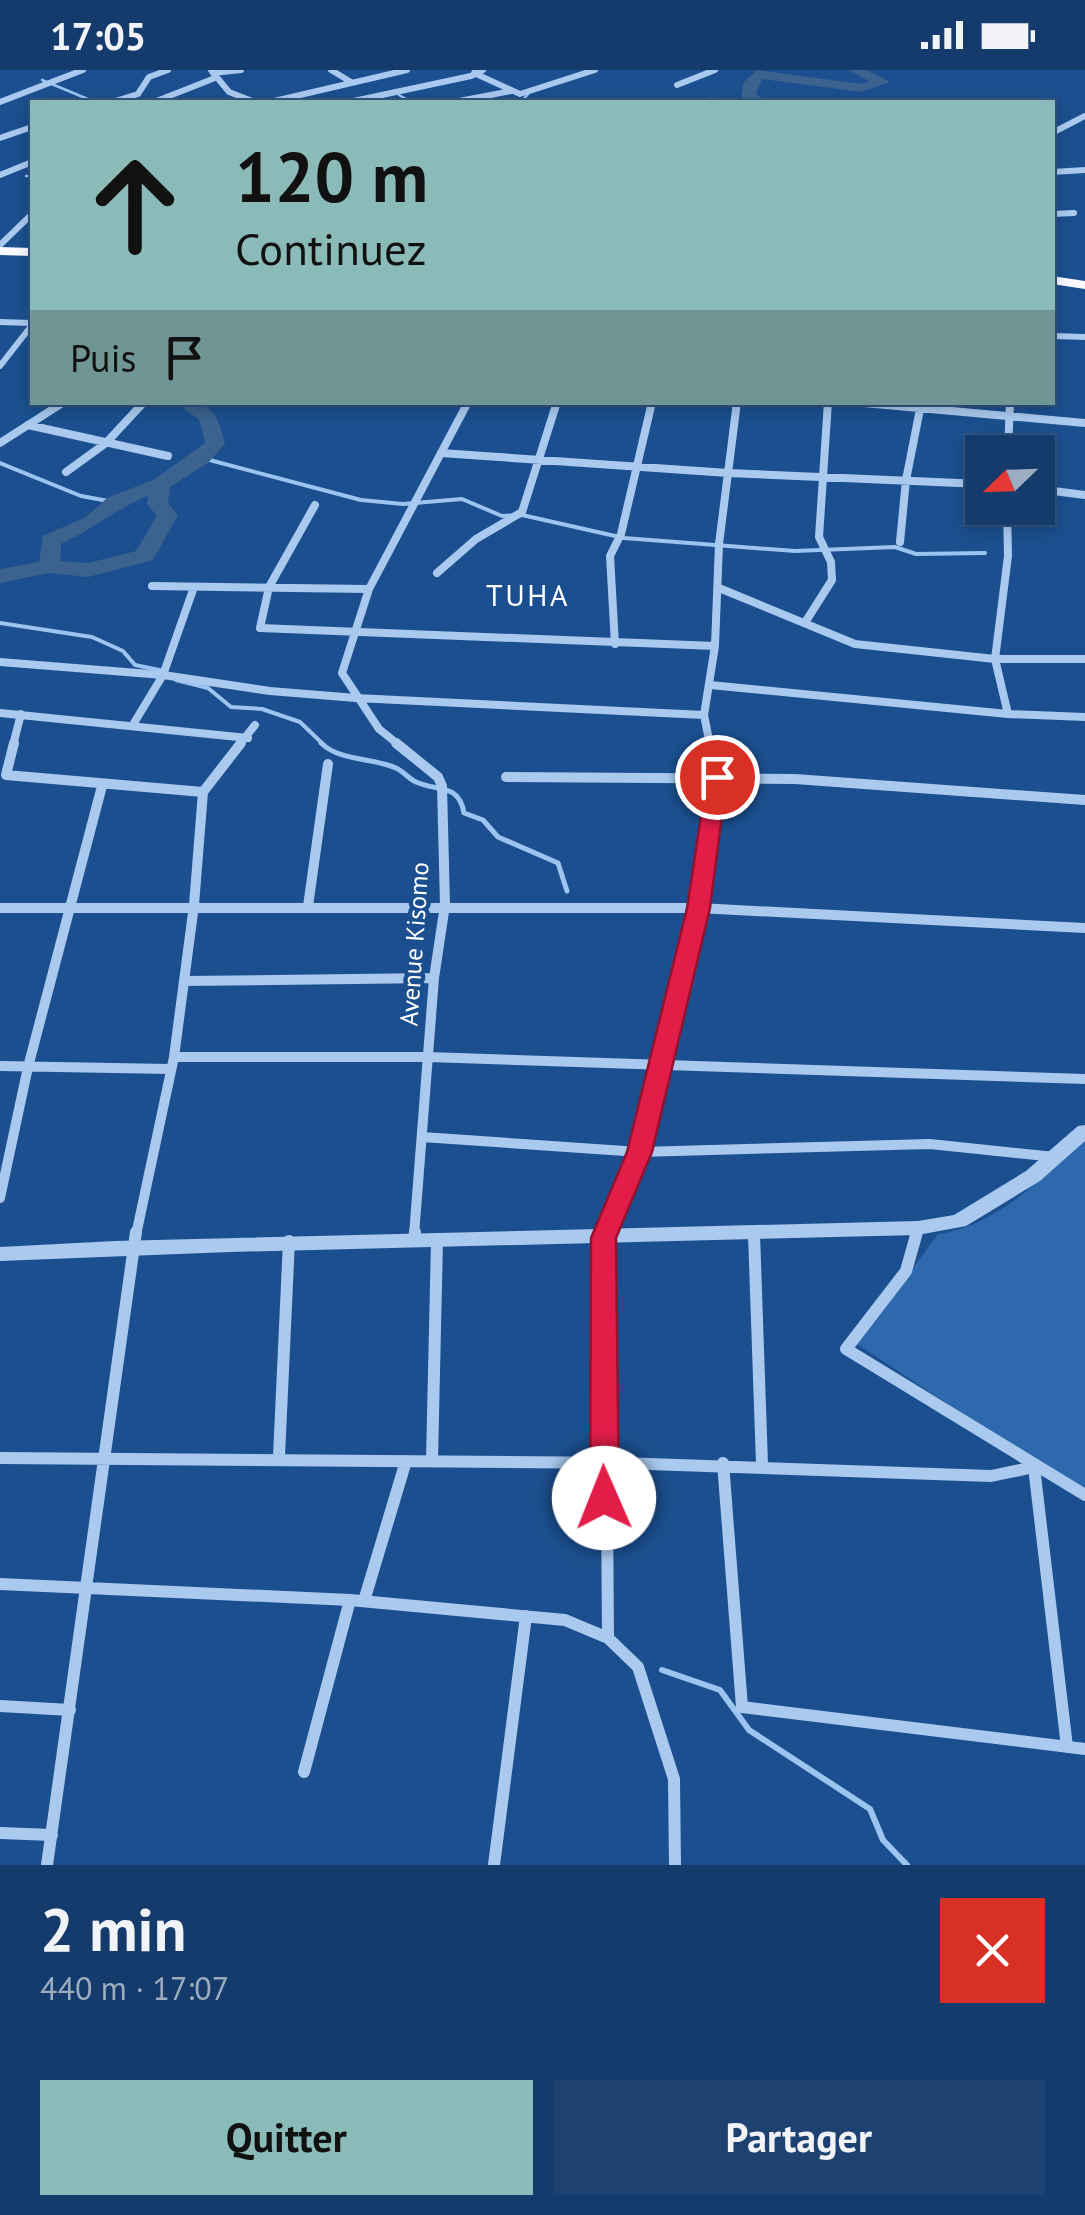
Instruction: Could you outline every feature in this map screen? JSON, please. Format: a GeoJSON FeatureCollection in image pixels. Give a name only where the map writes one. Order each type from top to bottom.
{"type":"FeatureCollection","features":[{"type":"Feature","properties":{"kind":"highway"},"geometry":{"type":"LineString","coordinates":[[0,248],[30,252]]}},
{"type":"Feature","properties":{"kind":"highway"},"geometry":{"type":"LineString","coordinates":[[1055,280],[1085,285]]}},
{"type":"Feature","properties":{"kind":"street"},"geometry":{"type":"LineString","coordinates":[[0,102],[83,70]]}},
{"type":"Feature","properties":{"kind":"street"},"geometry":{"type":"LineString","coordinates":[[119,100],[135,95],[150,77],[168,70]]}},
{"type":"Feature","properties":{"kind":"street"},"geometry":{"type":"LineString","coordinates":[[158,100],[213,74],[241,70]]}},
{"type":"Feature","properties":{"kind":"street"},"geometry":{"type":"LineString","coordinates":[[331,70],[351,82]]}},
{"type":"Feature","properties":{"kind":"street"},"geometry":{"type":"LineString","coordinates":[[278,100],[407,70]]}},
{"type":"Feature","properties":{"kind":"street"},"geometry":{"type":"LineString","coordinates":[[356,100],[476,71],[520,94],[595,70]]}},
{"type":"Feature","properties":{"kind":"street"},"geometry":{"type":"LineString","coordinates":[[678,85],[712,71]]}},
{"type":"Feature","properties":{"kind":"street"},"geometry":{"type":"LineString","coordinates":[[213,74],[228,92],[249,100]]}},
{"type":"Feature","properties":{"kind":"street"},"geometry":{"type":"LineString","coordinates":[[464,100],[512,90]]}},
{"type":"Feature","properties":{"kind":"street"},"geometry":{"type":"LineString","coordinates":[[135,95],[141,100]]}},
{"type":"Feature","properties":{"kind":"street"},"geometry":{"type":"LineString","coordinates":[[1055,131],[1085,116]]}},
{"type":"Feature","properties":{"kind":"street"},"geometry":{"type":"LineString","coordinates":[[0,138],[30,128]]}},
{"type":"Feature","properties":{"kind":"street"},"geometry":{"type":"LineString","coordinates":[[0,174],[30,163]]}},
{"type":"Feature","properties":{"kind":"street"},"geometry":{"type":"LineString","coordinates":[[0,166],[12,170]]}},
{"type":"Feature","properties":{"kind":"street"},"geometry":{"type":"LineString","coordinates":[[1055,170],[1085,170]]}},
{"type":"Feature","properties":{"kind":"street"},"geometry":{"type":"LineString","coordinates":[[1055,214],[1074,213]]}},
{"type":"Feature","properties":{"kind":"street"},"geometry":{"type":"LineString","coordinates":[[0,248],[30,216]]}},
{"type":"Feature","properties":{"kind":"street"},"geometry":{"type":"LineString","coordinates":[[0,322],[30,324]]}},
{"type":"Feature","properties":{"kind":"street"},"geometry":{"type":"LineString","coordinates":[[0,366],[30,327]]}},
{"type":"Feature","properties":{"kind":"street"},"geometry":{"type":"LineString","coordinates":[[1055,336],[1085,337]]}},
{"type":"Feature","properties":{"kind":"street"},"geometry":{"type":"LineString","coordinates":[[0,443],[59,405]]}},
{"type":"Feature","properties":{"kind":"street"},"geometry":{"type":"LineString","coordinates":[[66,472],[106,443],[141,405]]}},
{"type":"Feature","properties":{"kind":"street","name":"Avenue Kisomo"},"geometry":{"type":"LineString","coordinates":[[414,1240],[434,978],[445,905],[442,786],[438,777],[378,729],[342,673],[369,588],[466,405]]}},
{"type":"Feature","properties":{"kind":"street"},"geometry":{"type":"LineString","coordinates":[[437,573],[476,539],[519,515],[555,405]]}},
{"type":"Feature","properties":{"kind":"street"},"geometry":{"type":"LineString","coordinates":[[614,644],[610,556],[639,468],[651,405]]}},
{"type":"Feature","properties":{"kind":"street"},"geometry":{"type":"LineString","coordinates":[[608,1638],[603,1464],[604,1238],[639,1152],[698,908],[717,777],[704,716],[715,646],[720,544],[736,405]]}},
{"type":"Feature","properties":{"kind":"street"},"geometry":{"type":"LineString","coordinates":[[806,621],[832,580],[832,562],[819,537],[828,405]]}},
{"type":"Feature","properties":{"kind":"street"},"geometry":{"type":"LineString","coordinates":[[1008,435],[1010,405]]}},
{"type":"Feature","properties":{"kind":"street"},"geometry":{"type":"LineString","coordinates":[[900,542],[906,480],[920,406],[1085,423]]}},
{"type":"Feature","properties":{"kind":"street"},"geometry":{"type":"LineString","coordinates":[[28,424],[168,456]]}},
{"type":"Feature","properties":{"kind":"street"},"geometry":{"type":"LineString","coordinates":[[441,454],[728,473],[965,483]]}},
{"type":"Feature","properties":{"kind":"street"},"geometry":{"type":"LineString","coordinates":[[1055,491],[1085,494]]}},
{"type":"Feature","properties":{"kind":"street"},"geometry":{"type":"LineString","coordinates":[[316,505],[268,587],[260,628],[715,646]]}},
{"type":"Feature","properties":{"kind":"street"},"geometry":{"type":"LineString","coordinates":[[1007,525],[1008,556],[995,659],[1008,714]]}},
{"type":"Feature","properties":{"kind":"street"},"geometry":{"type":"LineString","coordinates":[[152,586],[369,588]]}},
{"type":"Feature","properties":{"kind":"street"},"geometry":{"type":"LineString","coordinates":[[134,724],[163,675],[194,586]]}},
{"type":"Feature","properties":{"kind":"street"},"geometry":{"type":"LineString","coordinates":[[719,588],[855,644],[995,659],[1085,660]]}},
{"type":"Feature","properties":{"kind":"street"},"geometry":{"type":"LineString","coordinates":[[0,662],[163,675],[270,691],[356,698],[704,716]]}},
{"type":"Feature","properties":{"kind":"street"},"geometry":{"type":"LineString","coordinates":[[710,685],[1008,714],[1085,717]]}},
{"type":"Feature","properties":{"kind":"street"},"geometry":{"type":"LineString","coordinates":[[0,713],[248,738]]}},
{"type":"Feature","properties":{"kind":"street"},"geometry":{"type":"LineString","coordinates":[[20,714],[6,775],[204,792]]}},
{"type":"Feature","properties":{"kind":"street"},"geometry":{"type":"LineString","coordinates":[[48,1865],[134,1247],[172,1063],[184,981],[204,792],[255,725]]}},
{"type":"Feature","properties":{"kind":"street"},"geometry":{"type":"LineString","coordinates":[[308,906],[328,764]]}},
{"type":"Feature","properties":{"kind":"street"},"geometry":{"type":"LineString","coordinates":[[506,777],[717,777],[1085,800]]}},
{"type":"Feature","properties":{"kind":"street"},"geometry":{"type":"LineString","coordinates":[[0,1198],[28,1067],[102,786]]}},
{"type":"Feature","properties":{"kind":"street"},"geometry":{"type":"LineString","coordinates":[[0,908],[698,908],[1085,928]]}},
{"type":"Feature","properties":{"kind":"street"},"geometry":{"type":"LineString","coordinates":[[184,981],[434,978]]}},
{"type":"Feature","properties":{"kind":"street"},"geometry":{"type":"LineString","coordinates":[[0,1066],[428,1057],[1085,1079]]}},
{"type":"Feature","properties":{"kind":"street"},"geometry":{"type":"LineString","coordinates":[[0,1254],[289,1241],[604,1238],[918,1228],[960,1221],[1032,1176],[1085,1131]]}},
{"type":"Feature","properties":{"kind":"street"},"geometry":{"type":"LineString","coordinates":[[422,1136],[639,1152],[930,1144],[1055,1157]]}},
{"type":"Feature","properties":{"kind":"street"},"geometry":{"type":"LineString","coordinates":[[918,1228],[906,1270],[846,1349],[1085,1495]]}},
{"type":"Feature","properties":{"kind":"street"},"geometry":{"type":"LineString","coordinates":[[754,1234],[762,1464]]}},
{"type":"Feature","properties":{"kind":"street"},"geometry":{"type":"LineString","coordinates":[[432,1460],[437,1240]]}},
{"type":"Feature","properties":{"kind":"street"},"geometry":{"type":"LineString","coordinates":[[280,1456],[289,1241]]}},
{"type":"Feature","properties":{"kind":"street"},"geometry":{"type":"LineString","coordinates":[[0,1458],[280,1456],[406,1461],[723,1463],[991,1476],[1034,1467]]}},
{"type":"Feature","properties":{"kind":"street"},"geometry":{"type":"LineString","coordinates":[[304,1772],[406,1461]]}},
{"type":"Feature","properties":{"kind":"street"},"geometry":{"type":"LineString","coordinates":[[723,1463],[742,1707],[1085,1749]]}},
{"type":"Feature","properties":{"kind":"street"},"geometry":{"type":"LineString","coordinates":[[1034,1467],[1067,1746]]}},
{"type":"Feature","properties":{"kind":"street"},"geometry":{"type":"LineString","coordinates":[[0,1584],[357,1601],[565,1620],[608,1638],[638,1667],[674,1779],[676,1865]]}},
{"type":"Feature","properties":{"kind":"street"},"geometry":{"type":"LineString","coordinates":[[494,1865],[526,1616]]}},
{"type":"Feature","properties":{"kind":"street"},"geometry":{"type":"LineString","coordinates":[[0,1706],[70,1710]]}},
{"type":"Feature","properties":{"kind":"street"},"geometry":{"type":"LineString","coordinates":[[0,1834],[52,1834]]}},
{"type":"Feature","properties":{"kind":"shaded area"},"geometry":{"type":"Polygon","coordinates":[[[1085,1128],[1085,1494],[857,1344],[938,1234],[980,1221],[1021,1196],[1057,1163],[1085,1128]]]}},
{"type":"Feature","properties":{"kind":"waterway"},"geometry":{"type":"LineString","coordinates":[[755,100],[748,96],[751,82],[759,74],[861,88],[883,82],[855,70]]}},
{"type":"Feature","properties":{"kind":"waterway"},"geometry":{"type":"LineString","coordinates":[[42,80],[90,100]]}},
{"type":"Feature","properties":{"kind":"waterway"},"geometry":{"type":"LineString","coordinates":[[523,100],[529,93]]}},
{"type":"Feature","properties":{"kind":"waterway"},"geometry":{"type":"LineString","coordinates":[[399,95],[408,100]]}},
{"type":"Feature","properties":{"kind":"waterway"},"geometry":{"type":"LineString","coordinates":[[160,484],[202,458],[215,444],[208,416],[192,405]]}},
{"type":"Feature","properties":{"kind":"waterway"},"geometry":{"type":"LineString","coordinates":[[202,458],[361,500],[403,504],[462,499],[502,516],[522,515],[624,538],[795,551],[895,547],[916,554],[985,553]]}},
{"type":"Feature","properties":{"kind":"waterway"},"geometry":{"type":"LineString","coordinates":[[0,463],[81,496],[114,502]]}},
{"type":"Feature","properties":{"kind":"waterway"},"geometry":{"type":"LineString","coordinates":[[49,566],[88,570],[145,555],[168,515],[157,504],[160,484]]}},
{"type":"Feature","properties":{"kind":"waterway"},"geometry":{"type":"LineString","coordinates":[[49,566],[51,541],[93,521],[114,502],[160,484]]}},
{"type":"Feature","properties":{"kind":"waterway"},"geometry":{"type":"LineString","coordinates":[[0,576],[49,566]]}},
{"type":"Feature","properties":{"kind":"waterway"},"geometry":{"type":"LineString","coordinates":[[0,623],[92,637],[123,651],[135,665],[164,671]]}},
{"type":"Feature","properties":{"kind":"waterway"},"geometry":{"type":"LineString","coordinates":[[176,680],[208,688],[231,707],[262,709],[300,722],[324,745]]}},
{"type":"Feature","properties":{"kind":"waterway"},"geometry":{"type":"LineString","coordinates":[[321,743],[338,753],[399,769],[416,782],[452,793],[464,813],[483,820],[498,837],[558,863],[567,891]]}},
{"type":"Feature","properties":{"kind":"waterway"},"geometry":{"type":"LineString","coordinates":[[662,1670],[720,1690],[749,1730],[870,1809],[883,1840],[907,1865]]}},
{"type":"Feature","properties":{"kind":"district","name":"TUHA"},"geometry":{"type":"Point","coordinates":[528,596]}},
{"type":"Feature","properties":{"kind":"route"},"geometry":{"type":"LineString","coordinates":[[604,1498],[604,1238],[639,1152],[698,908],[717,777]]}}]}
